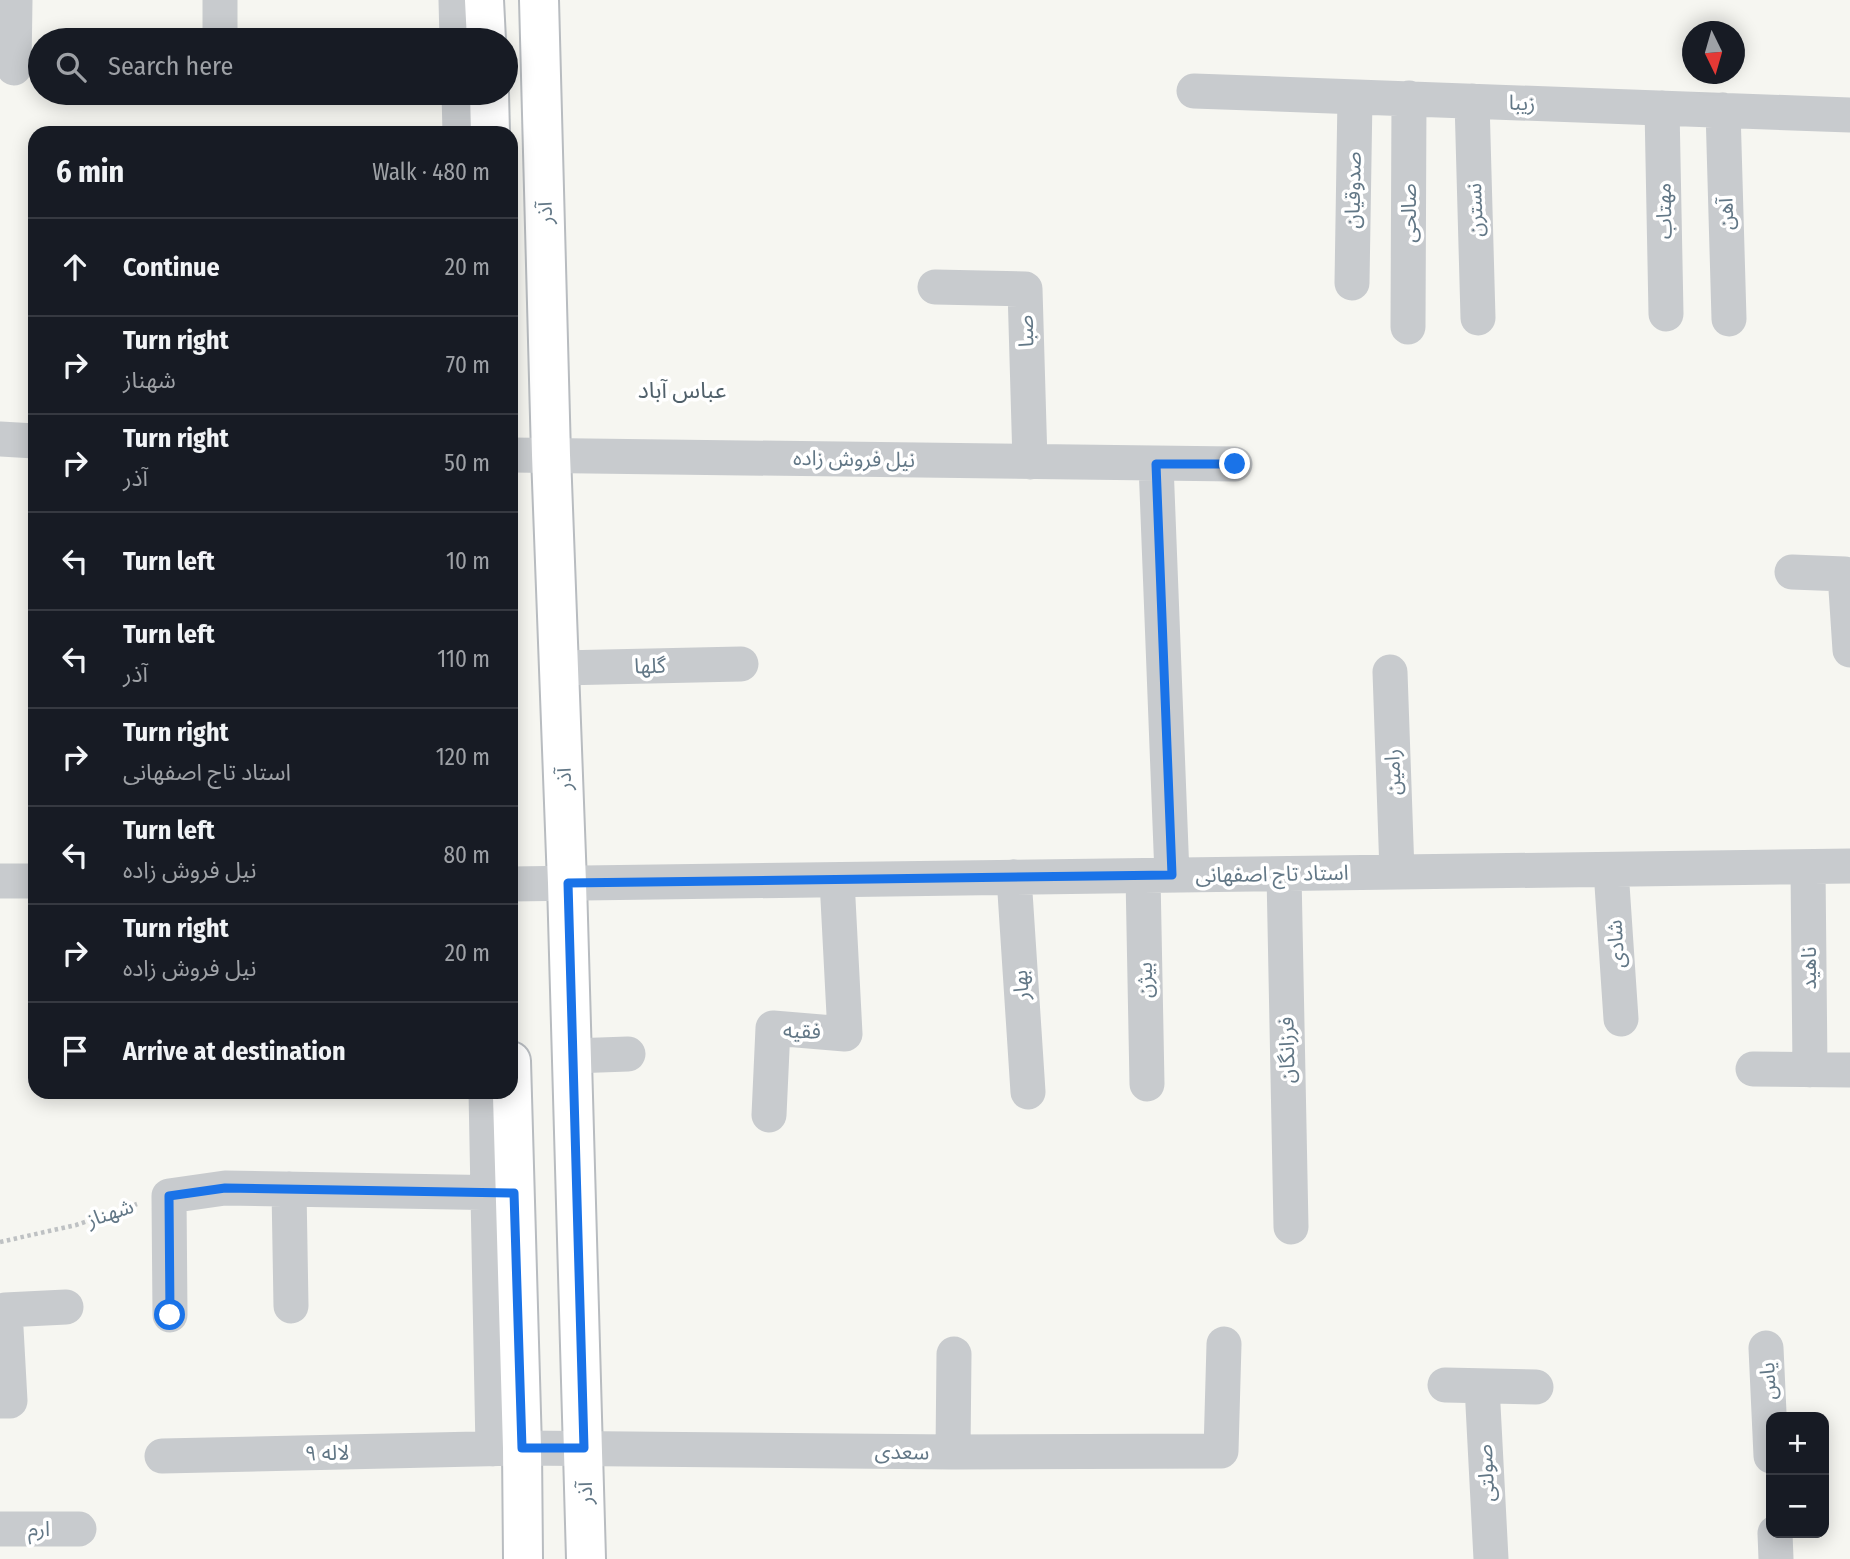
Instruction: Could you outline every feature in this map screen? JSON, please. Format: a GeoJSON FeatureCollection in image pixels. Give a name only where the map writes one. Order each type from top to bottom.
{"type":"FeatureCollection","features":[{"type":"Feature","properties":{"kind":"main road"},"geometry":{"type":"LineString","coordinates":[[485,0],[486,28]]}},
{"type":"Feature","properties":{"kind":"main road","name":"آذر"},"geometry":{"type":"LineString","coordinates":[[539,0],[551,455],[568,883],[586,1559]]}},
{"type":"Feature","properties":{"kind":"main road"},"geometry":{"type":"LineString","coordinates":[[489,105],[490,126]]}},
{"type":"Feature","properties":{"kind":"main road"},"geometry":{"type":"LineString","coordinates":[[508,1099],[502,1193],[507,1449],[523,1559]]}},
{"type":"Feature","properties":{"kind":"street"},"geometry":{"type":"LineString","coordinates":[[15,0],[18,68]]}},
{"type":"Feature","properties":{"kind":"street"},"geometry":{"type":"LineString","coordinates":[[220,0],[220,28]]}},
{"type":"Feature","properties":{"kind":"street"},"geometry":{"type":"LineString","coordinates":[[456,0],[457,28]]}},
{"type":"Feature","properties":{"kind":"street","name":"زیبا"},"geometry":{"type":"LineString","coordinates":[[1194,90],[1850,115]]}},
{"type":"Feature","properties":{"kind":"street","name":"صدوقیان"},"geometry":{"type":"LineString","coordinates":[[1352,283],[1355,96]]}},
{"type":"Feature","properties":{"kind":"street","name":"صالحی"},"geometry":{"type":"LineString","coordinates":[[1408,327],[1409,99]]}},
{"type":"Feature","properties":{"kind":"street","name":"نسترن"},"geometry":{"type":"LineString","coordinates":[[1472,101],[1478,318]]}},
{"type":"Feature","properties":{"kind":"street"},"geometry":{"type":"LineString","coordinates":[[459,105],[460,126]]}},
{"type":"Feature","properties":{"kind":"street","name":"مهتاب"},"geometry":{"type":"LineString","coordinates":[[1662,108],[1666,314]]}},
{"type":"Feature","properties":{"kind":"street","name":"آهن"},"geometry":{"type":"LineString","coordinates":[[1723,110],[1729,319]]}},
{"type":"Feature","properties":{"kind":"street","name":"صبا"},"geometry":{"type":"LineString","coordinates":[[935,287],[1025,289],[1030,462]]}},
{"type":"Feature","properties":{"kind":"street"},"geometry":{"type":"LineString","coordinates":[[0,439],[28,441]]}},
{"type":"Feature","properties":{"kind":"street","name":"نیل فروش زاده"},"geometry":{"type":"LineString","coordinates":[[518,455],[1235,464]]}},
{"type":"Feature","properties":{"kind":"street"},"geometry":{"type":"LineString","coordinates":[[1156,464],[1157,875]]}},
{"type":"Feature","properties":{"kind":"street"},"geometry":{"type":"LineString","coordinates":[[1792,572],[1845,574],[1850,650]]}},
{"type":"Feature","properties":{"kind":"street","name":"گلها"},"geometry":{"type":"LineString","coordinates":[[559,668],[741,664]]}},
{"type":"Feature","properties":{"kind":"street","name":"رامین"},"geometry":{"type":"LineString","coordinates":[[1390,672],[1397,872]]}},
{"type":"Feature","properties":{"kind":"street","name":"استاد تاج اصفهانی"},"geometry":{"type":"LineString","coordinates":[[518,884],[1850,866]]}},
{"type":"Feature","properties":{"kind":"street","name":"ناهید"},"geometry":{"type":"LineString","coordinates":[[1808,867],[1810,1070]]}},
{"type":"Feature","properties":{"kind":"street","name":"شادی"},"geometry":{"type":"LineString","coordinates":[[1611,870],[1621,1019]]}},
{"type":"Feature","properties":{"kind":"street","name":"فرزانگان"},"geometry":{"type":"LineString","coordinates":[[1284,874],[1291,1227]]}},
{"type":"Feature","properties":{"kind":"street","name":"بیژن"},"geometry":{"type":"LineString","coordinates":[[1147,1084],[1157,875]]}},
{"type":"Feature","properties":{"kind":"street","name":"بهار"},"geometry":{"type":"LineString","coordinates":[[1014,877],[1028,1092]]}},
{"type":"Feature","properties":{"kind":"street","name":"فقیه"},"geometry":{"type":"LineString","coordinates":[[769,1115],[773,1028],[845,1034],[837,880]]}},
{"type":"Feature","properties":{"kind":"street"},"geometry":{"type":"LineString","coordinates":[[0,890],[0,881],[28,881]]}},
{"type":"Feature","properties":{"kind":"street"},"geometry":{"type":"LineString","coordinates":[[572,1056],[628,1054]]}},
{"type":"Feature","properties":{"kind":"street"},"geometry":{"type":"LineString","coordinates":[[1752,1069],[1850,1070]]}},
{"type":"Feature","properties":{"kind":"street"},"geometry":{"type":"LineString","coordinates":[[170,1315],[169,1196],[225,1188],[502,1193],[487,1099]]}},
{"type":"Feature","properties":{"kind":"street"},"geometry":{"type":"LineString","coordinates":[[289,1189],[291,1306]]}},
{"type":"Feature","properties":{"kind":"street"},"geometry":{"type":"LineString","coordinates":[[5,1401],[5,1310],[66,1307]]}},
{"type":"Feature","properties":{"kind":"street","name":"سعدی"},"geometry":{"type":"LineString","coordinates":[[507,1449],[1221,1451],[1224,1344]]}},
{"type":"Feature","properties":{"kind":"street","name":"یاس"},"geometry":{"type":"LineString","coordinates":[[1766,1348],[1769,1412]]}},
{"type":"Feature","properties":{"kind":"street"},"geometry":{"type":"LineString","coordinates":[[953,1452],[954,1354]]}},
{"type":"Feature","properties":{"kind":"street"},"geometry":{"type":"LineString","coordinates":[[1445,1385],[1536,1387]]}},
{"type":"Feature","properties":{"kind":"street","name":"صولتی"},"geometry":{"type":"LineString","coordinates":[[1482,1386],[1491,1559]]}},
{"type":"Feature","properties":{"kind":"street","name":"۹ لاله"},"geometry":{"type":"LineString","coordinates":[[162,1456],[507,1449]]}},
{"type":"Feature","properties":{"kind":"street","name":"ارم"},"geometry":{"type":"LineString","coordinates":[[0,1529],[79,1529]]}},
{"type":"Feature","properties":{"kind":"street"},"geometry":{"type":"LineString","coordinates":[[1775,1538],[1776,1559]]}},
{"type":"Feature","properties":{"kind":"path","name":"شهناز"},"geometry":{"type":"LineString","coordinates":[[0,1242],[76,1224],[155,1198],[169,1196]]}},
{"type":"Feature","properties":{"kind":"district","name":"عباس آباد"},"geometry":{"type":"Point","coordinates":[682,390]}},
{"type":"Feature","properties":{"kind":"route"},"geometry":{"type":"LineString","coordinates":[[170,1315],[169,1196],[225,1188],[514,1193],[522,1448],[584,1448],[568,883],[1172,875],[1156,464],[1235,464]]}}]}
